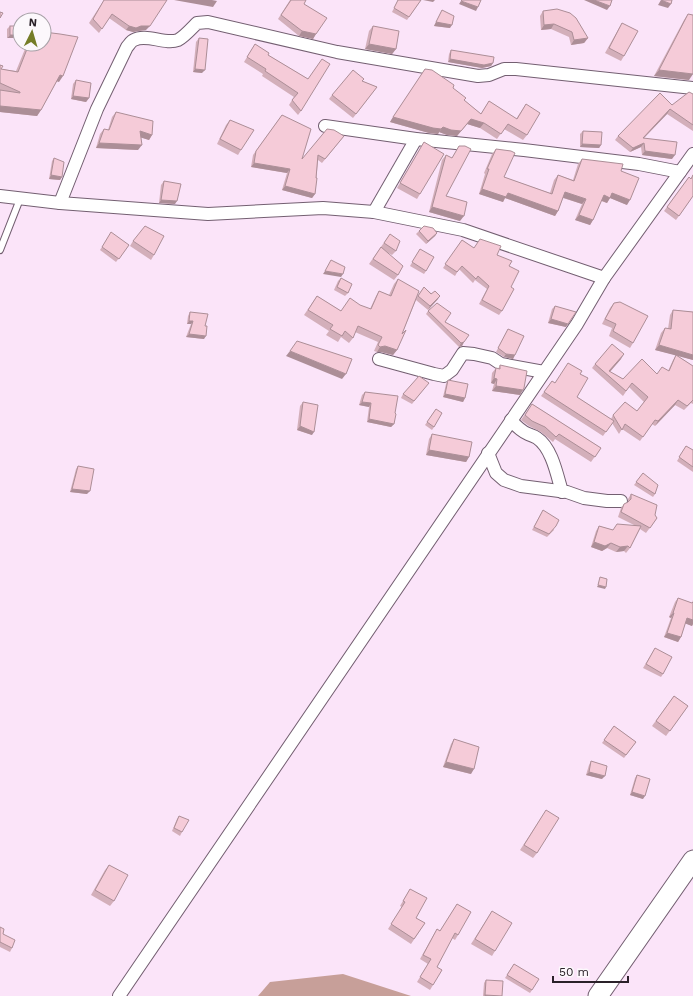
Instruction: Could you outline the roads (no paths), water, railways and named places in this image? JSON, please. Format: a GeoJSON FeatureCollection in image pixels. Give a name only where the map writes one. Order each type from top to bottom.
{"type":"FeatureCollection","features":[{"type":"Feature","properties":{"kind":"highway"},"geometry":{"type":"LineString","coordinates":[[598,996],[693,860]]}},
{"type":"Feature","properties":{"kind":"street"},"geometry":{"type":"LineString","coordinates":[[60,203],[96,109],[127,47],[133,40],[140,38],[170,41],[178,40],[197,23],[208,22],[337,52],[478,76],[489,75],[504,69],[516,69],[693,88]]}},
{"type":"Feature","properties":{"kind":"street"},"geometry":{"type":"LineString","coordinates":[[325,126],[416,139],[631,163],[680,172]]}},
{"type":"Feature","properties":{"kind":"street"},"geometry":{"type":"LineString","coordinates":[[374,212],[416,139]]}},
{"type":"Feature","properties":{"kind":"street"},"geometry":{"type":"LineString","coordinates":[[119,996],[577,324],[604,278],[693,154]]}},
{"type":"Feature","properties":{"kind":"street"},"geometry":{"type":"LineString","coordinates":[[0,196],[60,203],[208,214],[324,208],[374,212],[463,230],[604,278]]}},
{"type":"Feature","properties":{"kind":"street"},"geometry":{"type":"LineString","coordinates":[[379,359],[444,376],[452,370],[463,353],[492,358],[501,364],[544,372]]}},
{"type":"Feature","properties":{"kind":"street"},"geometry":{"type":"LineString","coordinates":[[511,420],[518,428],[537,438],[544,444],[549,452],[562,492]]}},
{"type":"Feature","properties":{"kind":"street"},"geometry":{"type":"LineString","coordinates":[[488,453],[496,473],[504,480],[521,486],[567,492],[584,498],[621,501]]}},
{"type":"Feature","properties":{"kind":"lane"},"geometry":{"type":"LineString","coordinates":[[0,250],[20,199]]}}]}
